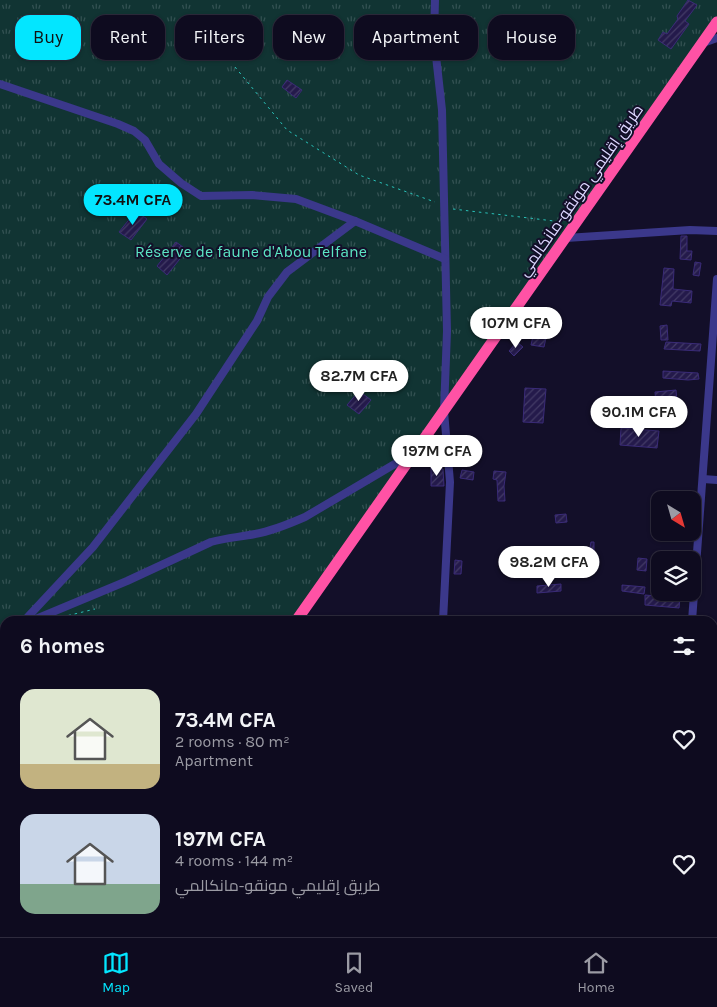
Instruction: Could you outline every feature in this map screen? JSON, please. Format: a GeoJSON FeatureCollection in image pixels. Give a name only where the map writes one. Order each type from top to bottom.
{"type":"FeatureCollection","features":[{"type":"Feature","properties":{"kind":"highway","name":"طريق إقليمي مونقو-مانكالمي"},"geometry":{"type":"LineString","coordinates":[[300,616],[717,22]]}},
{"type":"Feature","properties":{"kind":"street"},"geometry":{"type":"LineString","coordinates":[[435,0],[434,38],[442,110],[447,331],[444,411],[450,482],[443,616]]}},
{"type":"Feature","properties":{"kind":"street"},"geometry":{"type":"LineString","coordinates":[[703,43],[717,38]]}},
{"type":"Feature","properties":{"kind":"street"},"geometry":{"type":"LineString","coordinates":[[0,84],[134,131],[145,140],[159,164],[181,183],[201,196],[252,195],[296,199],[355,221],[445,260]]}},
{"type":"Feature","properties":{"kind":"street"},"geometry":{"type":"LineString","coordinates":[[29,616],[94,548],[196,414],[257,321],[268,297],[287,272],[355,221]]}},
{"type":"Feature","properties":{"kind":"street"},"geometry":{"type":"LineString","coordinates":[[566,238],[690,230],[717,231]]}},
{"type":"Feature","properties":{"kind":"street"},"geometry":{"type":"LineString","coordinates":[[692,616],[717,279]]}},
{"type":"Feature","properties":{"kind":"street"},"geometry":{"type":"LineString","coordinates":[[43,616],[127,581],[211,542],[224,538],[256,534],[305,517],[414,453]]}},
{"type":"Feature","properties":{"kind":"street"},"geometry":{"type":"LineString","coordinates":[[703,479],[717,480]]}},
{"type":"Feature","properties":{"kind":"path"},"geometry":{"type":"LineString","coordinates":[[235,67],[287,130],[359,175],[453,209],[554,221]]}},
{"type":"Feature","properties":{"kind":"path"},"geometry":{"type":"LineString","coordinates":[[67,616],[96,609]]}},
{"type":"Feature","properties":{"kind":"green space","name":"Réserve de faune d'Abou Telfane"},"geometry":{"type":"Polygon","coordinates":[[[0,0],[717,0],[717,23],[300,616],[0,616],[0,0]]]}},
{"type":"Feature","properties":{"kind":"building"},"geometry":{"type":"Polygon","coordinates":[[[688,0],[697,5],[685,21],[689,24],[671,49],[658,40],[663,32],[667,34],[688,0]]]}},
{"type":"Feature","properties":{"kind":"building"},"geometry":{"type":"Polygon","coordinates":[[[287,80],[302,90],[296,98],[282,87],[287,80]]]}},
{"type":"Feature","properties":{"kind":"building"},"geometry":{"type":"Polygon","coordinates":[[[136,211],[147,219],[131,240],[119,232],[136,211]]]}},
{"type":"Feature","properties":{"kind":"building"},"geometry":{"type":"Polygon","coordinates":[[[681,236],[687,236],[687,251],[692,251],[691,260],[680,259],[681,236]]]}},
{"type":"Feature","properties":{"kind":"building"},"geometry":{"type":"Polygon","coordinates":[[[176,242],[187,250],[167,275],[157,266],[176,242]]]}},
{"type":"Feature","properties":{"kind":"building"},"geometry":{"type":"Polygon","coordinates":[[[695,262],[701,263],[699,276],[693,275],[695,262]]]}},
{"type":"Feature","properties":{"kind":"building"},"geometry":{"type":"Polygon","coordinates":[[[664,268],[674,269],[673,289],[692,291],[691,303],[672,301],[671,306],[660,305],[664,268]]]}},
{"type":"Feature","properties":{"kind":"building"},"geometry":{"type":"Polygon","coordinates":[[[667,325],[668,340],[661,340],[660,326],[667,325]]]}},
{"type":"Feature","properties":{"kind":"building"},"geometry":{"type":"Polygon","coordinates":[[[533,336],[546,338],[544,347],[531,345],[533,336]]]}},
{"type":"Feature","properties":{"kind":"building"},"geometry":{"type":"Polygon","coordinates":[[[517,342],[523,347],[514,356],[509,351],[517,342]]]}},
{"type":"Feature","properties":{"kind":"building"},"geometry":{"type":"Polygon","coordinates":[[[666,342],[701,344],[700,351],[664,349],[666,342]]]}},
{"type":"Feature","properties":{"kind":"building"},"geometry":{"type":"Polygon","coordinates":[[[663,371],[698,373],[699,379],[663,378],[663,371]]]}},
{"type":"Feature","properties":{"kind":"building"},"geometry":{"type":"Polygon","coordinates":[[[525,388],[546,389],[543,423],[523,422],[525,388]]]}},
{"type":"Feature","properties":{"kind":"building"},"geometry":{"type":"Polygon","coordinates":[[[676,390],[677,403],[656,405],[655,392],[676,390]]]}},
{"type":"Feature","properties":{"kind":"building"},"geometry":{"type":"Polygon","coordinates":[[[359,391],[371,400],[359,414],[347,405],[359,391]]]}},
{"type":"Feature","properties":{"kind":"building"},"geometry":{"type":"Polygon","coordinates":[[[621,428],[659,431],[657,448],[620,445],[621,428]]]}},
{"type":"Feature","properties":{"kind":"building"},"geometry":{"type":"Polygon","coordinates":[[[431,468],[443,469],[444,486],[431,486],[431,468]]]}},
{"type":"Feature","properties":{"kind":"building"},"geometry":{"type":"Polygon","coordinates":[[[462,470],[474,472],[473,480],[460,478],[462,470]]]}},
{"type":"Feature","properties":{"kind":"building"},"geometry":{"type":"Polygon","coordinates":[[[494,471],[506,472],[504,486],[505,501],[498,501],[497,480],[493,479],[494,471]]]}},
{"type":"Feature","properties":{"kind":"building"},"geometry":{"type":"Polygon","coordinates":[[[566,514],[567,522],[556,523],[555,515],[566,514]]]}},
{"type":"Feature","properties":{"kind":"building"},"geometry":{"type":"Polygon","coordinates":[[[591,542],[594,542],[594,564],[588,563],[588,559],[583,559],[584,553],[589,553],[591,542]]]}},
{"type":"Feature","properties":{"kind":"building"},"geometry":{"type":"Polygon","coordinates":[[[638,558],[647,559],[646,571],[637,570],[638,558]]]}},
{"type":"Feature","properties":{"kind":"building"},"geometry":{"type":"Polygon","coordinates":[[[455,560],[462,561],[461,574],[454,574],[455,560]]]}},
{"type":"Feature","properties":{"kind":"building"},"geometry":{"type":"Polygon","coordinates":[[[561,584],[561,591],[537,593],[537,586],[561,584]]]}},
{"type":"Feature","properties":{"kind":"building"},"geometry":{"type":"Polygon","coordinates":[[[622,585],[645,587],[644,594],[622,591],[622,585]]]}},
{"type":"Feature","properties":{"kind":"building"},"geometry":{"type":"Polygon","coordinates":[[[645,595],[651,596],[651,601],[680,601],[679,608],[645,605],[645,595]]]}}]}
